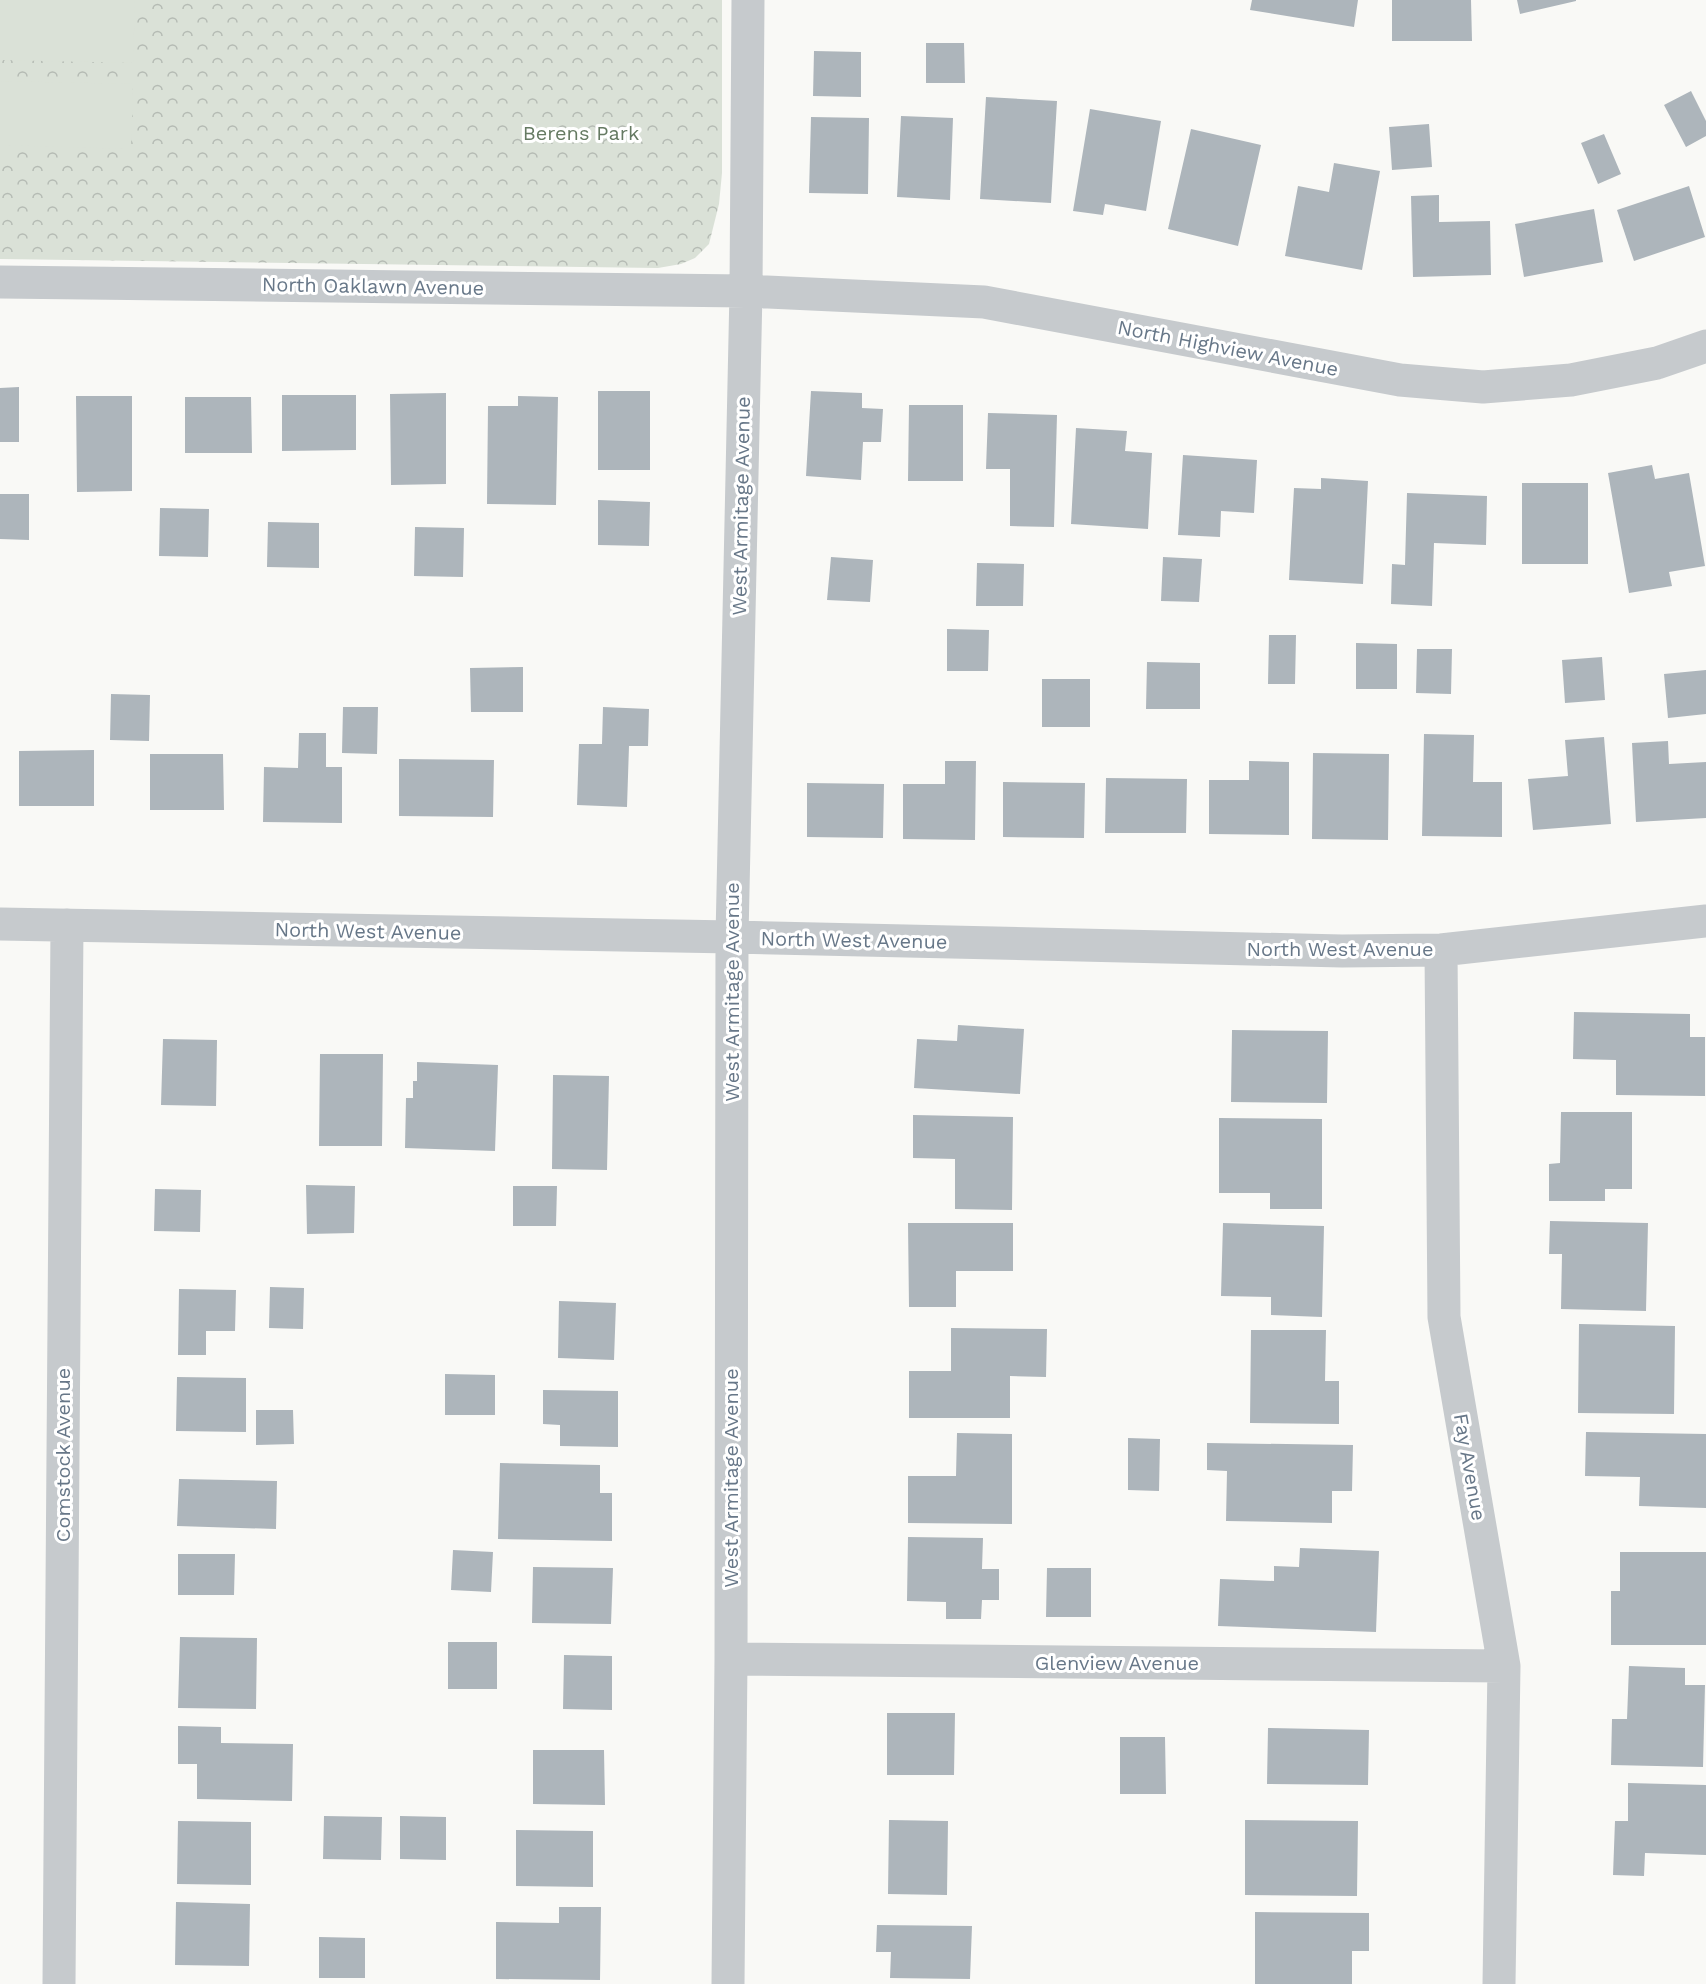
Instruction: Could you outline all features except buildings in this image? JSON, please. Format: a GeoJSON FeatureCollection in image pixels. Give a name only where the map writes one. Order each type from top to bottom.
{"type":"FeatureCollection","features":[{"type":"Feature","properties":{"kind":"street","name":"West Armitage Avenue"},"geometry":{"type":"LineString","coordinates":[[729,1984],[732,937],[746,291],[748,0]]}},
{"type":"Feature","properties":{"kind":"street","name":"North Oaklawn Avenue"},"geometry":{"type":"LineString","coordinates":[[0,282],[746,291]]}},
{"type":"Feature","properties":{"kind":"street","name":"North Highview Avenue"},"geometry":{"type":"LineString","coordinates":[[746,291],[984,303],[1400,380],[1483,387],[1571,380],[1657,363],[1706,346]]}},
{"type":"Feature","properties":{"kind":"street","name":"North West Avenue"},"geometry":{"type":"LineString","coordinates":[[0,924],[1342,951],[1441,950],[1706,921]]}},
{"type":"Feature","properties":{"kind":"street","name":"Comstock Avenue"},"geometry":{"type":"LineString","coordinates":[[59,1984],[67,925]]}},
{"type":"Feature","properties":{"kind":"street","name":"Fay Avenue"},"geometry":{"type":"LineString","coordinates":[[1441,950],[1444,1317],[1504,1666],[1499,1984]]}},
{"type":"Feature","properties":{"kind":"street","name":"Glenview Avenue"},"geometry":{"type":"LineString","coordinates":[[731,1659],[1504,1666]]}},
{"type":"Feature","properties":{"kind":"green space","name":"Berens Park"},"geometry":{"type":"Polygon","coordinates":[[[0,0],[722,0],[722,173],[719,204],[709,244],[695,258],[681,264],[658,268],[0,259],[0,0]]]}},
{"type":"Feature","properties":{"kind":"green space"},"geometry":{"type":"Polygon","coordinates":[[[0,0],[135,0],[133,63],[0,60],[0,0]]]}},
{"type":"Feature","properties":{"kind":"green space"},"geometry":{"type":"Polygon","coordinates":[[[0,81],[133,84],[131,149],[0,145],[0,81]]]}}]}
